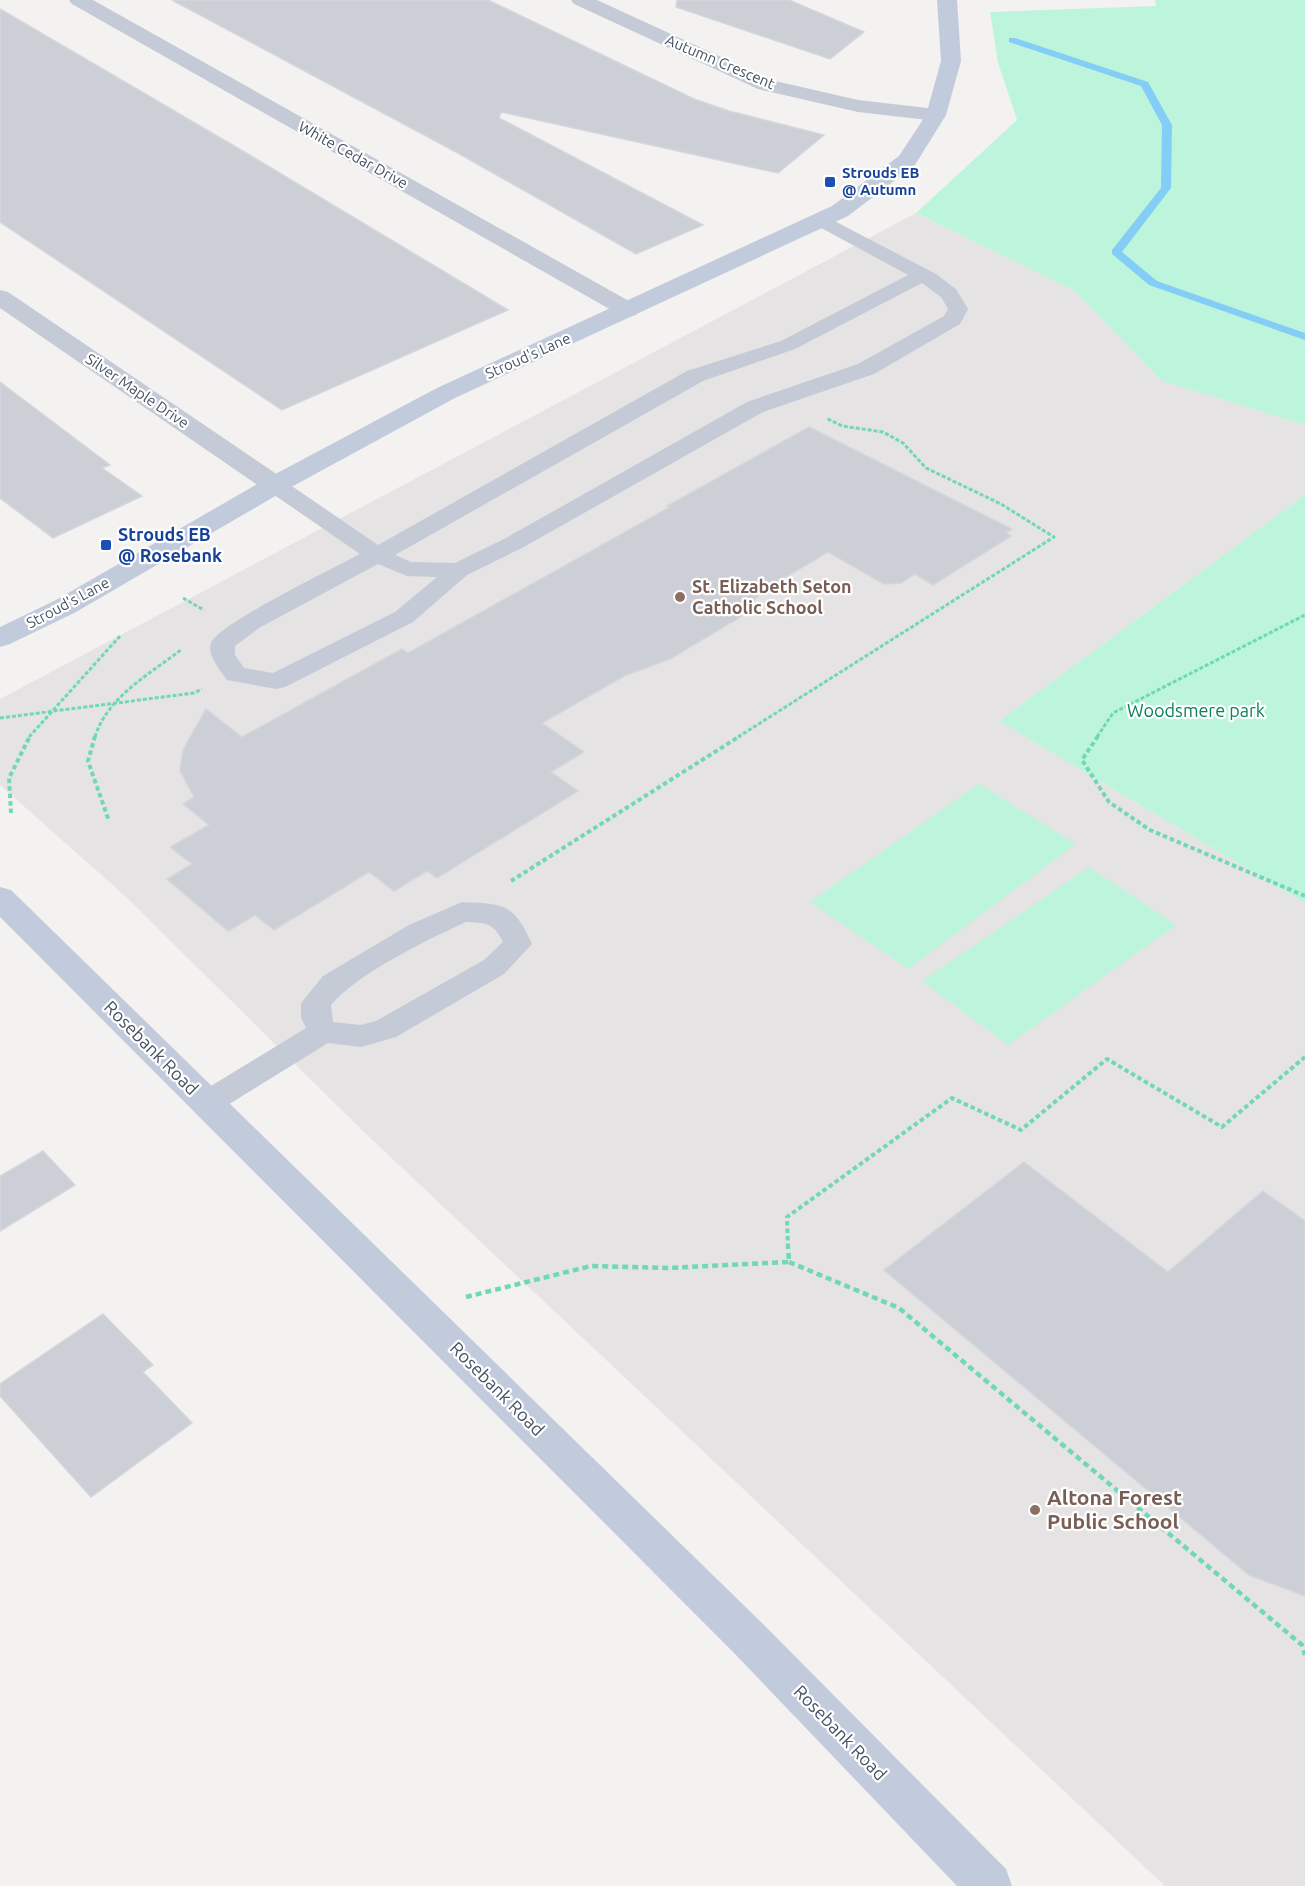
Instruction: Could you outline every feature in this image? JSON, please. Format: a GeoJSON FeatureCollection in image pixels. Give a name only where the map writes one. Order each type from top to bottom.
{"type":"FeatureCollection","features":[{"type":"Feature","properties":{"kind":"street","name":"White Cedar Drive"},"geometry":{"type":"LineString","coordinates":[[79,0],[628,310]]}},
{"type":"Feature","properties":{"kind":"street","name":"Autumn Crescent"},"geometry":{"type":"LineString","coordinates":[[581,0],[765,85],[858,106],[936,115]]}},
{"type":"Feature","properties":{"kind":"street","name":"Stroud's Lane"},"geometry":{"type":"LineString","coordinates":[[0,638],[66,606],[275,486],[446,393],[840,211],[906,160],[936,115],[951,61],[947,0]]}},
{"type":"Feature","properties":{"kind":"street","name":"Silver Maple Drive"},"geometry":{"type":"LineString","coordinates":[[0,297],[275,486]]}},
{"type":"Feature","properties":{"kind":"street","name":"Rosebank Road"},"geometry":{"type":"LineString","coordinates":[[0,898],[751,1641],[989,1886]]}},
{"type":"Feature","properties":{"kind":"lane"},"geometry":{"type":"LineString","coordinates":[[821,220],[922,275],[949,293],[958,309],[953,320],[866,369],[755,407],[514,543],[459,570],[404,617],[276,681],[236,674],[223,655],[224,644],[250,623],[695,376],[788,345],[922,275]]}},
{"type":"Feature","properties":{"kind":"lane"},"geometry":{"type":"LineString","coordinates":[[275,486],[376,555],[407,569],[459,570]]}},
{"type":"Feature","properties":{"kind":"lane"},"geometry":{"type":"LineString","coordinates":[[207,1103],[323,1032],[361,1036],[386,1029],[494,967],[518,944],[509,925],[494,913],[462,912],[419,932],[333,983],[316,1003],[316,1018],[323,1032]]}},
{"type":"Feature","properties":{"kind":"path"},"geometry":{"type":"LineString","coordinates":[[462,912],[1054,537],[1001,504],[926,468],[903,442],[883,432],[842,426],[784,397]]}},
{"type":"Feature","properties":{"kind":"path"},"geometry":{"type":"LineString","coordinates":[[183,598],[208,613]]}},
{"type":"Feature","properties":{"kind":"path"},"geometry":{"type":"LineString","coordinates":[[1305,615],[1113,713],[1082,760],[1109,802],[1150,830],[1305,896]]}},
{"type":"Feature","properties":{"kind":"path"},"geometry":{"type":"LineString","coordinates":[[11,813],[9,778],[31,733],[120,636]]}},
{"type":"Feature","properties":{"kind":"path"},"geometry":{"type":"LineString","coordinates":[[109,821],[88,761],[98,727],[113,704],[184,648]]}},
{"type":"Feature","properties":{"kind":"path"},"geometry":{"type":"LineString","coordinates":[[0,718],[194,693],[236,674]]}},
{"type":"Feature","properties":{"kind":"path"},"geometry":{"type":"LineString","coordinates":[[789,1262],[787,1217],[952,1098],[1021,1130],[1107,1059],[1222,1126],[1305,1057]]}},
{"type":"Feature","properties":{"kind":"path"},"geometry":{"type":"LineString","coordinates":[[416,1310],[591,1266],[668,1268],[789,1262],[899,1308],[1302,1645],[1305,1655]]}},
{"type":"Feature","properties":{"kind":"shaded area"},"geometry":{"type":"Polygon","coordinates":[[[916,213],[1075,291],[1162,381],[1305,425],[1305,495],[999,721],[1305,903],[1305,1886],[1165,1886],[365,1133],[125,896],[0,785],[0,699],[916,213]]]}},
{"type":"Feature","properties":{"kind":"green space"},"geometry":{"type":"Polygon","coordinates":[[[1155,0],[1305,0],[1305,425],[1162,381],[1075,291],[916,213],[1017,120],[998,63],[990,12],[1156,6],[1155,0]]]}},
{"type":"Feature","properties":{"kind":"green space","name":"Woodsmere park"},"geometry":{"type":"Polygon","coordinates":[[[1305,495],[1305,903],[999,721],[1305,495]]]}},
{"type":"Feature","properties":{"kind":"green space"},"geometry":{"type":"Polygon","coordinates":[[[979,784],[1076,844],[908,969],[810,902],[979,784]]]}},
{"type":"Feature","properties":{"kind":"green space"},"geometry":{"type":"Polygon","coordinates":[[[1089,867],[1176,925],[1008,1045],[922,981],[1089,867]]]}},
{"type":"Feature","properties":{"kind":"building"},"geometry":{"type":"Polygon","coordinates":[[[172,0],[488,0],[694,99],[729,111],[824,135],[778,173],[501,112],[499,118],[703,225],[636,254],[456,152],[172,0]]]}},
{"type":"Feature","properties":{"kind":"building"},"geometry":{"type":"Polygon","coordinates":[[[677,0],[789,0],[864,32],[830,59],[676,7],[677,0]]]}},
{"type":"Feature","properties":{"kind":"building"},"geometry":{"type":"Polygon","coordinates":[[[0,9],[508,310],[282,410],[0,222],[0,9]]]}},
{"type":"Feature","properties":{"kind":"building"},"geometry":{"type":"Polygon","coordinates":[[[0,382],[110,465],[102,468],[142,496],[53,538],[0,498],[0,382]]]}},
{"type":"Feature","properties":{"kind":"building"},"geometry":{"type":"Polygon","coordinates":[[[809,427],[1012,529],[1006,533],[1011,536],[933,585],[915,574],[901,583],[884,584],[828,552],[762,591],[739,618],[670,659],[624,676],[542,723],[584,752],[551,772],[578,791],[437,878],[427,871],[394,891],[369,872],[274,930],[255,915],[228,931],[167,879],[192,864],[170,847],[209,825],[183,804],[194,797],[180,771],[183,750],[206,709],[242,737],[402,649],[408,653],[809,427]]]}},
{"type":"Feature","properties":{"kind":"building"},"geometry":{"type":"Polygon","coordinates":[[[43,1151],[75,1185],[0,1231],[0,1176],[43,1151]]]}},
{"type":"Feature","properties":{"kind":"building"},"geometry":{"type":"Polygon","coordinates":[[[1024,1162],[1168,1272],[1263,1191],[1305,1221],[1305,1596],[1249,1575],[884,1270],[1024,1162]]]}},
{"type":"Feature","properties":{"kind":"building"},"geometry":{"type":"Polygon","coordinates":[[[103,1314],[153,1365],[143,1372],[192,1423],[91,1497],[0,1396],[0,1384],[103,1314]]]}},
{"type":"Feature","properties":{"kind":"waterway"},"geometry":{"type":"LineString","coordinates":[[1012,40],[1145,84],[1167,125],[1166,188],[1116,252],[1153,283],[1305,337]]}},
{"type":"Feature","properties":{"kind":"place","name":"Strouds EB @ Autumn"},"geometry":{"type":"Point","coordinates":[830,182]}},
{"type":"Feature","properties":{"kind":"place","name":"Strouds EB @ Rosebank"},"geometry":{"type":"Point","coordinates":[106,545]}},
{"type":"Feature","properties":{"kind":"place","name":"St. Elizabeth Seton Catholic School"},"geometry":{"type":"Point","coordinates":[680,597]}},
{"type":"Feature","properties":{"kind":"place","name":"Altona Forest Public School"},"geometry":{"type":"Point","coordinates":[1035,1510]}}]}
